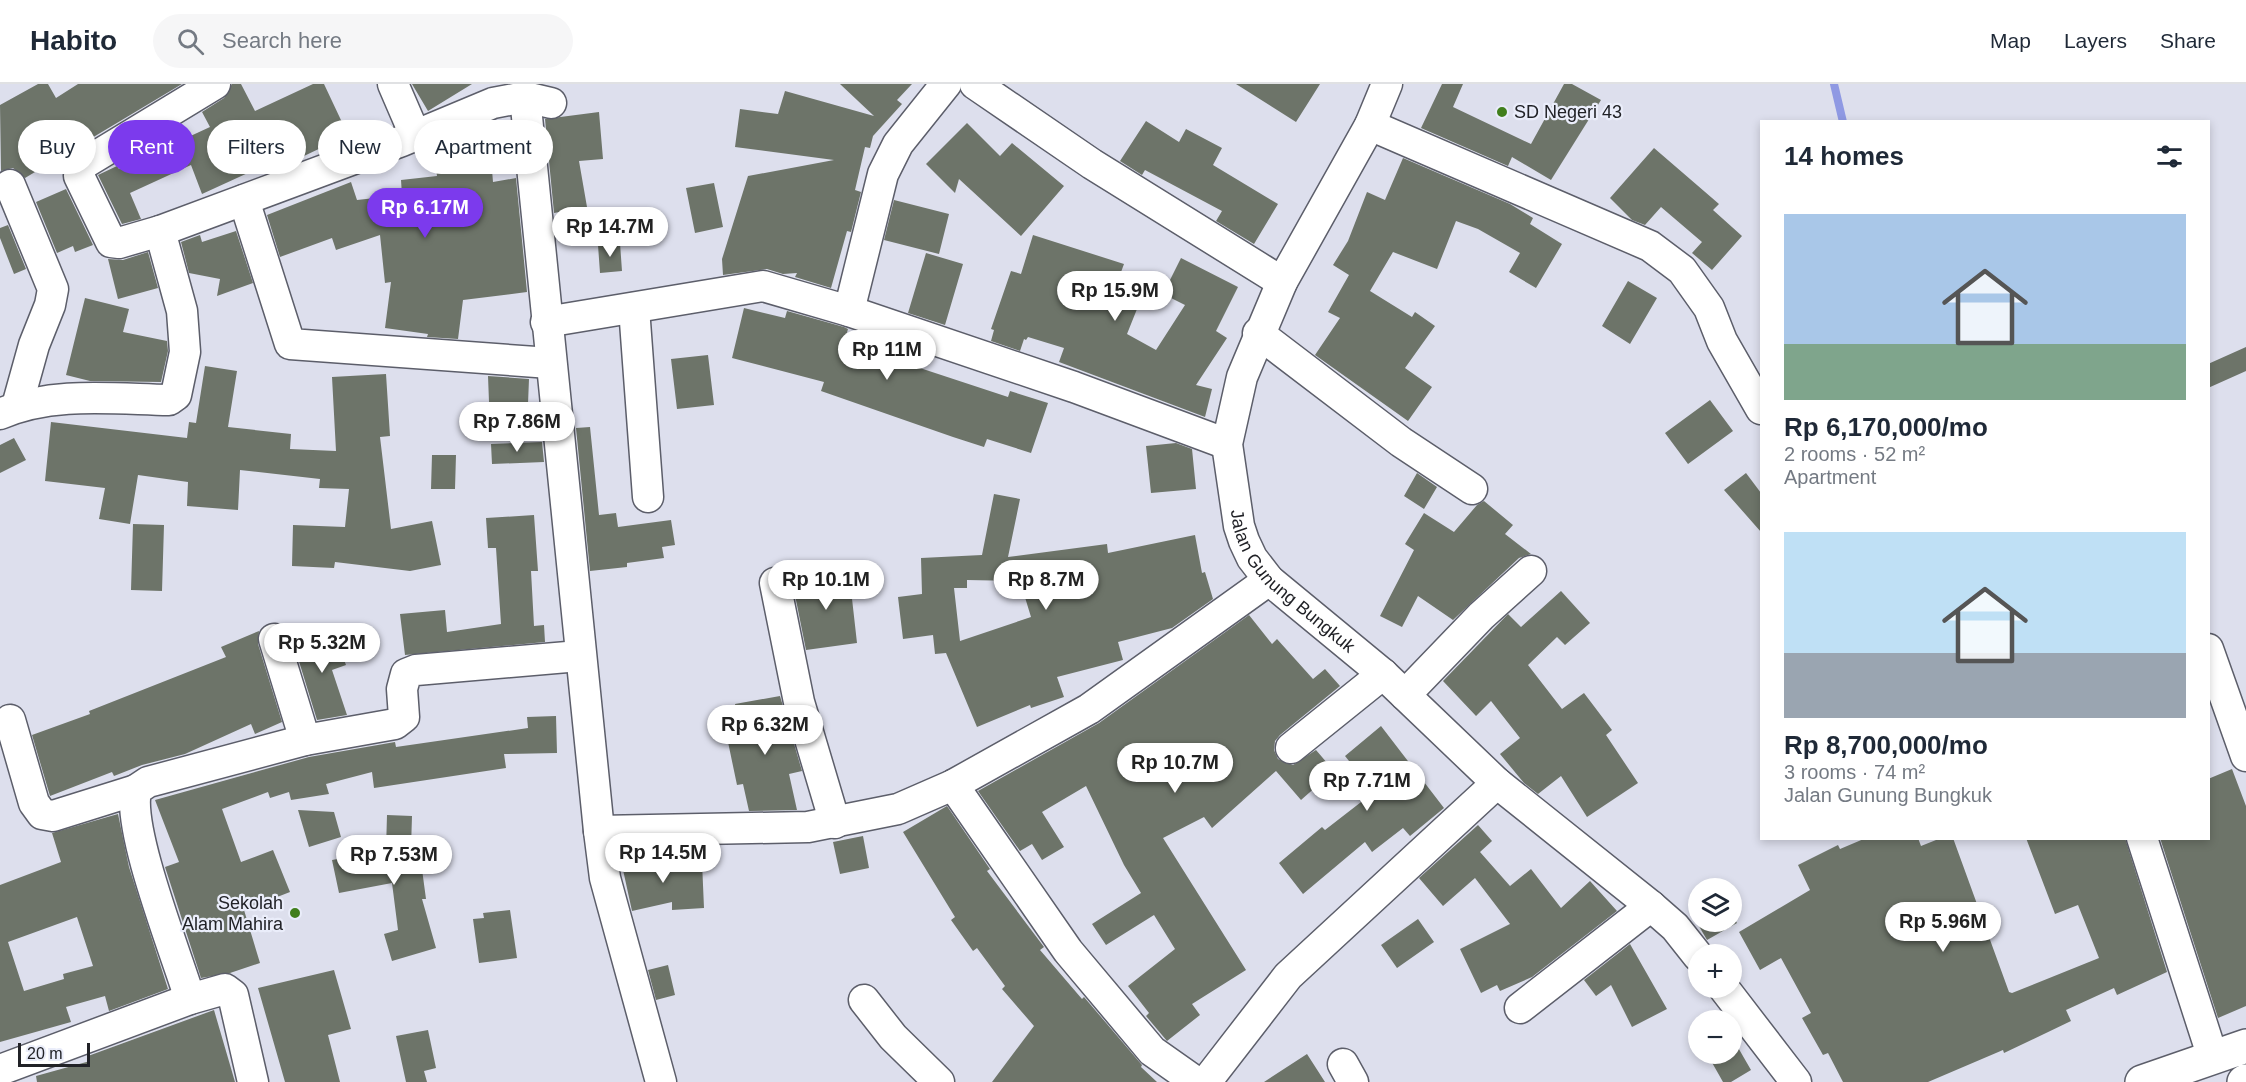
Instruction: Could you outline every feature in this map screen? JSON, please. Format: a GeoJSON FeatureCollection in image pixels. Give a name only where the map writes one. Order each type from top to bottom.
{"type":"FeatureCollection","features":[{"type":"Feature","properties":{"kind":"main road"},"geometry":{"type":"LineString","coordinates":[[2142,1082],[2246,1046]]}},
{"type":"Feature","properties":{"kind":"street"},"geometry":{"type":"LineString","coordinates":[[215,84],[80,166],[79,176],[111,242],[119,243],[160,231],[414,135]]}},
{"type":"Feature","properties":{"kind":"street"},"geometry":{"type":"LineString","coordinates":[[393,84],[414,133]]}},
{"type":"Feature","properties":{"kind":"street"},"geometry":{"type":"LineString","coordinates":[[849,311],[883,174],[898,144],[946,84]]}},
{"type":"Feature","properties":{"kind":"street"},"geometry":{"type":"LineString","coordinates":[[975,84],[1092,164],[1282,282]]}},
{"type":"Feature","properties":{"kind":"street","name":"Jalan Gunung Bungkuk"},"geometry":{"type":"LineString","coordinates":[[1387,84],[1370,124],[1282,282],[1258,333],[1242,376],[1227,444],[1239,526],[1252,558],[1269,580],[1383,674],[1497,783],[1651,906],[1675,927],[1688,944]]}},
{"type":"Feature","properties":{"kind":"street"},"geometry":{"type":"LineString","coordinates":[[452,120],[493,103],[535,99],[537,120]]}},
{"type":"Feature","properties":{"kind":"street"},"geometry":{"type":"LineString","coordinates":[[1370,124],[1650,246],[1682,270],[1709,308],[1722,341],[1760,407]]}},
{"type":"Feature","properties":{"kind":"street"},"geometry":{"type":"LineString","coordinates":[[541,174],[553,321],[550,363],[579,656],[606,832],[605,878],[661,1082]]}},
{"type":"Feature","properties":{"kind":"street"},"geometry":{"type":"LineString","coordinates":[[8,410],[50,305],[53,289],[10,185]]}},
{"type":"Feature","properties":{"kind":"street"},"geometry":{"type":"LineString","coordinates":[[243,200],[290,344],[550,363]]}},
{"type":"Feature","properties":{"kind":"street"},"geometry":{"type":"LineString","coordinates":[[8,410],[62,399],[169,400],[176,395],[185,352],[182,312],[160,231]]}},
{"type":"Feature","properties":{"kind":"street"},"geometry":{"type":"LineString","coordinates":[[553,321],[763,286],[849,311],[1074,387],[1227,444]]}},
{"type":"Feature","properties":{"kind":"street"},"geometry":{"type":"LineString","coordinates":[[634,308],[648,497]]}},
{"type":"Feature","properties":{"kind":"street"},"geometry":{"type":"LineString","coordinates":[[1258,333],[1401,442],[1472,489]]}},
{"type":"Feature","properties":{"kind":"street"},"geometry":{"type":"LineString","coordinates":[[1405,695],[1481,616],[1531,571]]}},
{"type":"Feature","properties":{"kind":"street"},"geometry":{"type":"LineString","coordinates":[[606,832],[808,827],[898,809],[953,785],[1089,709],[1269,580]]}},
{"type":"Feature","properties":{"kind":"street"},"geometry":{"type":"LineString","coordinates":[[775,583],[800,702],[835,823]]}},
{"type":"Feature","properties":{"kind":"street"},"geometry":{"type":"LineString","coordinates":[[274,639],[305,740]]}},
{"type":"Feature","properties":{"kind":"street"},"geometry":{"type":"LineString","coordinates":[[2210,655],[2246,756]]}},
{"type":"Feature","properties":{"kind":"street"},"geometry":{"type":"LineString","coordinates":[[10,720],[34,803],[42,814],[53,816],[136,790],[148,782],[305,740],[395,724],[404,717],[402,689],[406,674],[416,670],[579,656]]}},
{"type":"Feature","properties":{"kind":"street"},"geometry":{"type":"LineString","coordinates":[[1291,748],[1383,674]]}},
{"type":"Feature","properties":{"kind":"street"},"geometry":{"type":"LineString","coordinates":[[1206,1082],[1288,976],[1497,783]]}},
{"type":"Feature","properties":{"kind":"street"},"geometry":{"type":"LineString","coordinates":[[953,785],[1068,951],[1152,1051],[1196,1082]]}},
{"type":"Feature","properties":{"kind":"street"},"geometry":{"type":"LineString","coordinates":[[136,790],[133,803],[141,845],[190,999]]}},
{"type":"Feature","properties":{"kind":"street"},"geometry":{"type":"LineString","coordinates":[[2143,840],[2213,1058]]}},
{"type":"Feature","properties":{"kind":"street"},"geometry":{"type":"LineString","coordinates":[[1520,1008],[1651,906]]}},
{"type":"Feature","properties":{"kind":"street"},"geometry":{"type":"LineString","coordinates":[[0,1070],[190,999],[225,989],[231,992],[253,1082]]}},
{"type":"Feature","properties":{"kind":"street"},"geometry":{"type":"LineString","coordinates":[[1731,998],[1796,1082]]}},
{"type":"Feature","properties":{"kind":"street"},"geometry":{"type":"LineString","coordinates":[[864,1000],[893,1037],[939,1082]]}},
{"type":"Feature","properties":{"kind":"building"},"geometry":{"type":"Polygon","coordinates":[[[38,84],[48,84],[56,98],[78,84],[182,84],[122,120],[108,120],[108,128],[96,135],[96,120],[18,120],[18,172],[13,168],[1,171],[0,105],[38,84]]]}},
{"type":"Feature","properties":{"kind":"building"},"geometry":{"type":"Polygon","coordinates":[[[232,84],[241,84],[255,111],[313,84],[324,84],[341,120],[318,120],[318,149],[306,155],[306,120],[207,121],[202,112],[224,98],[232,84]]]}},
{"type":"Feature","properties":{"kind":"building"},"geometry":{"type":"Polygon","coordinates":[[[412,84],[472,84],[428,111],[412,84]]]}},
{"type":"Feature","properties":{"kind":"building"},"geometry":{"type":"Polygon","coordinates":[[[840,84],[912,84],[897,100],[902,104],[873,136],[870,148],[865,147],[855,190],[861,192],[851,232],[847,231],[831,288],[795,277],[797,273],[783,274],[767,269],[723,275],[722,259],[748,176],[834,160],[735,147],[740,109],[778,114],[785,91],[874,116],[840,84]]]}},
{"type":"Feature","properties":{"kind":"building"},"geometry":{"type":"Polygon","coordinates":[[[1236,84],[1320,84],[1296,122],[1236,84]]]}},
{"type":"Feature","properties":{"kind":"building"},"geometry":{"type":"Polygon","coordinates":[[[1442,84],[1463,84],[1453,107],[1531,144],[1564,84],[1572,84],[1601,100],[1551,180],[1512,157],[1508,166],[1421,128],[1442,84]]]}},
{"type":"Feature","properties":{"kind":"building"},"geometry":{"type":"Polygon","coordinates":[[[599,112],[603,159],[579,161],[587,207],[554,213],[550,174],[553,174],[553,120],[545,119],[599,112]]]}},
{"type":"Feature","properties":{"kind":"building"},"geometry":{"type":"Polygon","coordinates":[[[1146,121],[1179,142],[1186,129],[1222,148],[1213,165],[1278,204],[1254,244],[1216,221],[1222,211],[1145,170],[1142,175],[1120,161],[1146,121]]]}},
{"type":"Feature","properties":{"kind":"building"},"geometry":{"type":"Polygon","coordinates":[[[967,123],[1000,156],[1012,143],[1064,186],[1021,236],[959,179],[955,193],[926,164],[967,123]]]}},
{"type":"Feature","properties":{"kind":"building"},"geometry":{"type":"Polygon","coordinates":[[[207,128],[207,174],[246,174],[202,194],[194,174],[195,134],[207,128]]]}},
{"type":"Feature","properties":{"kind":"building"},"geometry":{"type":"Polygon","coordinates":[[[1654,148],[1719,204],[1713,210],[1742,236],[1712,270],[1692,253],[1702,242],[1661,207],[1645,225],[1632,220],[1610,198],[1654,148]]]}},
{"type":"Feature","properties":{"kind":"building"},"geometry":{"type":"Polygon","coordinates":[[[1403,158],[1510,204],[1533,218],[1530,224],[1562,244],[1536,288],[1509,272],[1520,253],[1478,229],[1456,221],[1437,269],[1393,252],[1370,291],[1412,317],[1415,312],[1435,326],[1405,368],[1432,387],[1408,421],[1315,355],[1340,318],[1328,312],[1349,275],[1333,265],[1348,241],[1367,192],[1385,200],[1403,158]]]}},
{"type":"Feature","properties":{"kind":"building"},"geometry":{"type":"Polygon","coordinates":[[[108,170],[108,174],[171,174],[130,193],[141,219],[122,224],[98,175],[108,170]]]}},
{"type":"Feature","properties":{"kind":"building"},"geometry":{"type":"Polygon","coordinates":[[[20,174],[32,174],[25,178],[20,174]]]}},
{"type":"Feature","properties":{"kind":"building"},"geometry":{"type":"Polygon","coordinates":[[[437,174],[492,174],[493,182],[516,178],[527,292],[463,300],[458,339],[427,337],[428,334],[385,328],[391,282],[385,283],[380,235],[336,250],[332,238],[280,257],[267,215],[351,182],[357,200],[402,195],[401,180],[437,176],[437,174]]]}},
{"type":"Feature","properties":{"kind":"building"},"geometry":{"type":"Polygon","coordinates":[[[714,183],[723,227],[695,233],[686,188],[714,183]]]}},
{"type":"Feature","properties":{"kind":"building"},"geometry":{"type":"Polygon","coordinates":[[[66,189],[93,245],[75,252],[73,246],[57,253],[36,202],[66,189]]]}},
{"type":"Feature","properties":{"kind":"building"},"geometry":{"type":"Polygon","coordinates":[[[894,200],[949,214],[939,254],[884,240],[894,200]]]}},
{"type":"Feature","properties":{"kind":"building"},"geometry":{"type":"Polygon","coordinates":[[[8,225],[26,269],[14,274],[0,238],[0,228],[8,225]]]}},
{"type":"Feature","properties":{"kind":"building"},"geometry":{"type":"Polygon","coordinates":[[[236,231],[253,283],[217,296],[220,279],[189,273],[181,242],[200,235],[202,242],[236,231]]]}},
{"type":"Feature","properties":{"kind":"building"},"geometry":{"type":"Polygon","coordinates":[[[1033,235],[1124,264],[1117,283],[1143,294],[1127,334],[1156,350],[1185,305],[1163,294],[1181,258],[1238,287],[1216,331],[1227,338],[1196,385],[1212,389],[1205,417],[1059,362],[1064,348],[1028,337],[1024,339],[1020,351],[991,341],[994,330],[991,329],[1011,271],[1021,274],[1033,235]]]}},
{"type":"Feature","properties":{"kind":"building"},"geometry":{"type":"Polygon","coordinates":[[[620,243],[622,271],[600,273],[598,245],[620,243]]]}},
{"type":"Feature","properties":{"kind":"building"},"geometry":{"type":"Polygon","coordinates":[[[148,252],[158,288],[118,299],[108,259],[123,260],[148,252]]]}},
{"type":"Feature","properties":{"kind":"building"},"geometry":{"type":"Polygon","coordinates":[[[926,253],[963,264],[945,325],[908,313],[926,253]]]}},
{"type":"Feature","properties":{"kind":"building"},"geometry":{"type":"Polygon","coordinates":[[[1628,281],[1657,298],[1630,344],[1602,326],[1628,281]]]}},
{"type":"Feature","properties":{"kind":"building"},"geometry":{"type":"Polygon","coordinates":[[[85,298],[129,309],[123,332],[167,341],[168,351],[161,382],[90,381],[66,375],[85,298]]]}},
{"type":"Feature","properties":{"kind":"building"},"geometry":{"type":"Polygon","coordinates":[[[744,308],[785,318],[787,311],[844,327],[848,329],[844,343],[1008,397],[1010,391],[1048,403],[1031,453],[987,439],[984,447],[821,391],[824,382],[732,358],[744,308]]]}},
{"type":"Feature","properties":{"kind":"building"},"geometry":{"type":"Polygon","coordinates":[[[2246,347],[2246,371],[2210,387],[2210,363],[2246,347]]]}},
{"type":"Feature","properties":{"kind":"building"},"geometry":{"type":"Polygon","coordinates":[[[708,355],[714,405],[677,409],[671,359],[708,355]]]}},
{"type":"Feature","properties":{"kind":"building"},"geometry":{"type":"Polygon","coordinates":[[[205,366],[237,371],[228,427],[291,434],[290,449],[336,451],[332,377],[386,374],[390,436],[380,437],[391,529],[432,521],[441,565],[410,571],[335,562],[334,568],[292,566],[293,525],[345,527],[349,489],[319,488],[320,479],[240,470],[238,510],[187,506],[188,482],[138,475],[130,524],[99,519],[105,488],[45,481],[51,422],[187,438],[189,422],[196,423],[205,366]]]}},
{"type":"Feature","properties":{"kind":"building"},"geometry":{"type":"Polygon","coordinates":[[[488,376],[529,379],[528,404],[489,402],[488,376]]]}},
{"type":"Feature","properties":{"kind":"building"},"geometry":{"type":"Polygon","coordinates":[[[1710,400],[1733,431],[1688,464],[1665,433],[1710,400]]]}},
{"type":"Feature","properties":{"kind":"building"},"geometry":{"type":"Polygon","coordinates":[[[590,427],[599,515],[616,513],[618,527],[671,520],[675,545],[662,547],[664,558],[627,563],[627,567],[590,571],[576,428],[590,427]]]}},
{"type":"Feature","properties":{"kind":"building"},"geometry":{"type":"Polygon","coordinates":[[[14,438],[26,460],[0,473],[0,445],[14,438]]]}},
{"type":"Feature","properties":{"kind":"building"},"geometry":{"type":"Polygon","coordinates":[[[542,442],[544,462],[492,464],[491,444],[542,442]]]}},
{"type":"Feature","properties":{"kind":"building"},"geometry":{"type":"Polygon","coordinates":[[[1176,443],[1192,449],[1196,489],[1151,493],[1146,446],[1176,443]]]}},
{"type":"Feature","properties":{"kind":"building"},"geometry":{"type":"Polygon","coordinates":[[[432,455],[456,455],[455,489],[431,489],[432,455]]]}},
{"type":"Feature","properties":{"kind":"building"},"geometry":{"type":"Polygon","coordinates":[[[1417,473],[1437,487],[1424,509],[1404,496],[1417,473]]]}},
{"type":"Feature","properties":{"kind":"building"},"geometry":{"type":"Polygon","coordinates":[[[1746,473],[1760,492],[1760,531],[1724,490],[1746,473]]]}},
{"type":"Feature","properties":{"kind":"building"},"geometry":{"type":"Polygon","coordinates":[[[994,494],[1020,499],[1008,557],[1107,544],[1108,553],[1195,535],[1202,573],[1205,572],[1213,599],[1172,628],[1118,642],[1123,660],[1057,677],[1064,697],[1031,708],[1030,705],[977,727],[946,653],[935,654],[933,635],[903,639],[898,597],[922,594],[921,558],[982,555],[994,494]],[[967,580],[967,588],[954,588],[960,641],[1031,617],[1020,581],[967,580]]]}},
{"type":"Feature","properties":{"kind":"building"},"geometry":{"type":"Polygon","coordinates":[[[1484,501],[1513,525],[1505,534],[1531,554],[1519,558],[1453,620],[1418,596],[1402,627],[1380,616],[1414,550],[1405,544],[1424,513],[1454,532],[1477,505],[1484,501]]]}},
{"type":"Feature","properties":{"kind":"building"},"geometry":{"type":"Polygon","coordinates":[[[534,515],[538,571],[531,571],[534,626],[544,625],[545,642],[405,655],[400,614],[445,610],[447,632],[501,624],[496,548],[488,548],[486,518],[534,515]]]}},
{"type":"Feature","properties":{"kind":"building"},"geometry":{"type":"Polygon","coordinates":[[[133,524],[164,525],[162,591],[131,590],[133,524]]]}},
{"type":"Feature","properties":{"kind":"building"},"geometry":{"type":"Polygon","coordinates":[[[849,572],[857,643],[806,650],[792,580],[849,572]]]}},
{"type":"Feature","properties":{"kind":"building"},"geometry":{"type":"Polygon","coordinates":[[[1561,591],[1590,623],[1565,645],[1557,637],[1528,665],[1562,709],[1584,693],[1612,730],[1606,735],[1638,783],[1587,817],[1561,776],[1538,794],[1524,783],[1500,754],[1520,738],[1491,701],[1476,716],[1443,681],[1508,614],[1521,627],[1561,591]]]}},
{"type":"Feature","properties":{"kind":"building"},"geometry":{"type":"Polygon","coordinates":[[[1249,615],[1272,644],[1277,639],[1313,679],[1325,669],[1340,686],[1280,735],[1275,741],[1274,750],[1278,759],[1293,765],[1316,750],[1334,771],[1301,800],[1276,771],[1212,828],[1204,817],[1163,838],[1246,970],[1192,1004],[1200,1015],[1167,1041],[1146,1016],[1149,1013],[1128,986],[1175,949],[1154,915],[1106,945],[1092,924],[1141,893],[1124,865],[1086,786],[1042,812],[1064,847],[1042,860],[1032,844],[1020,851],[978,791],[1099,723],[1249,615]]]}},
{"type":"Feature","properties":{"kind":"building"},"geometry":{"type":"Polygon","coordinates":[[[333,630],[346,665],[332,670],[347,715],[317,720],[294,645],[333,630]]]}},
{"type":"Feature","properties":{"kind":"building"},"geometry":{"type":"Polygon","coordinates":[[[259,631],[258,644],[282,722],[255,734],[251,724],[185,754],[142,765],[114,776],[112,772],[50,796],[32,735],[90,714],[89,711],[226,657],[221,647],[259,631]]]}},
{"type":"Feature","properties":{"kind":"building"},"geometry":{"type":"Polygon","coordinates":[[[780,696],[802,771],[789,774],[797,810],[749,811],[743,784],[737,785],[728,742],[741,739],[735,704],[780,696]]]}},
{"type":"Feature","properties":{"kind":"building"},"geometry":{"type":"Polygon","coordinates":[[[556,716],[557,753],[504,754],[506,768],[374,788],[372,772],[326,784],[329,794],[291,800],[289,792],[270,798],[268,792],[222,809],[241,862],[273,850],[290,892],[244,910],[260,963],[230,973],[201,978],[165,867],[179,862],[155,800],[309,757],[395,742],[396,747],[528,728],[527,717],[556,716]]]}},
{"type":"Feature","properties":{"kind":"building"},"geometry":{"type":"Polygon","coordinates":[[[1381,726],[1444,808],[1410,836],[1403,828],[1372,852],[1365,842],[1303,894],[1279,863],[1322,827],[1325,830],[1374,792],[1345,756],[1381,726]]]}},
{"type":"Feature","properties":{"kind":"building"},"geometry":{"type":"Polygon","coordinates":[[[2232,769],[2246,806],[2246,1006],[2218,1018],[2161,840],[2210,840],[2210,778],[2232,769]]]}},
{"type":"Feature","properties":{"kind":"building"},"geometry":{"type":"Polygon","coordinates":[[[947,806],[990,869],[987,871],[1044,947],[1040,950],[1082,999],[1084,997],[1142,1065],[1141,1067],[1157,1082],[992,1082],[1034,1026],[1002,989],[1005,986],[977,948],[973,951],[951,920],[955,917],[903,832],[947,806]]]}},
{"type":"Feature","properties":{"kind":"building"},"geometry":{"type":"Polygon","coordinates":[[[298,810],[334,812],[341,837],[309,847],[298,810]]]}},
{"type":"Feature","properties":{"kind":"building"},"geometry":{"type":"Polygon","coordinates":[[[118,814],[129,867],[168,989],[109,1011],[105,996],[66,1007],[71,1022],[0,1042],[0,885],[61,862],[52,833],[118,814]],[[77,917],[8,942],[24,991],[64,979],[63,974],[93,966],[77,917]]]}},
{"type":"Feature","properties":{"kind":"building"},"geometry":{"type":"Polygon","coordinates":[[[387,815],[412,816],[411,848],[419,847],[426,899],[422,899],[436,948],[392,961],[384,934],[398,930],[392,883],[339,893],[332,860],[386,850],[387,815]]]}},
{"type":"Feature","properties":{"kind":"building"},"geometry":{"type":"Polygon","coordinates":[[[1478,825],[1492,841],[1480,852],[1510,886],[1531,869],[1561,908],[1590,881],[1617,911],[1532,977],[1500,991],[1497,985],[1481,993],[1460,949],[1510,924],[1475,878],[1443,906],[1419,878],[1478,825]]]}},
{"type":"Feature","properties":{"kind":"building"},"geometry":{"type":"Polygon","coordinates":[[[863,836],[869,868],[840,874],[833,842],[863,836]]]}},
{"type":"Feature","properties":{"kind":"building"},"geometry":{"type":"Polygon","coordinates":[[[1861,840],[1919,840],[1921,846],[1936,840],[1954,840],[2009,992],[2012,993],[2099,958],[2078,905],[2055,914],[2027,840],[2126,840],[2167,972],[2117,995],[2114,988],[2066,1010],[2071,1021],[2004,1053],[2003,1050],[1928,1082],[1843,1082],[1828,1053],[1823,1055],[1802,1018],[1811,1013],[1781,958],[1760,970],[1739,932],[1810,890],[1798,865],[1838,845],[1840,849],[1861,840]]]}},
{"type":"Feature","properties":{"kind":"building"},"geometry":{"type":"Polygon","coordinates":[[[640,852],[644,865],[702,862],[704,908],[672,910],[672,902],[632,911],[620,856],[640,852]]]}},
{"type":"Feature","properties":{"kind":"building"},"geometry":{"type":"Polygon","coordinates":[[[510,910],[517,958],[479,963],[473,919],[484,918],[483,913],[510,910]]]}},
{"type":"Feature","properties":{"kind":"building"},"geometry":{"type":"Polygon","coordinates":[[[1418,919],[1434,942],[1397,968],[1381,945],[1418,919]]]}},
{"type":"Feature","properties":{"kind":"building"},"geometry":{"type":"Polygon","coordinates":[[[1702,932],[1721,932],[1707,940],[1702,932]]]}},
{"type":"Feature","properties":{"kind":"building"},"geometry":{"type":"Polygon","coordinates":[[[1630,944],[1667,1009],[1632,1027],[1611,985],[1596,996],[1584,980],[1630,944]]]}},
{"type":"Feature","properties":{"kind":"building"},"geometry":{"type":"Polygon","coordinates":[[[668,965],[675,995],[656,1000],[648,970],[668,965]]]}},
{"type":"Feature","properties":{"kind":"building"},"geometry":{"type":"Polygon","coordinates":[[[334,970],[351,1029],[328,1035],[340,1082],[285,1082],[258,988],[334,970]]]}},
{"type":"Feature","properties":{"kind":"building"},"geometry":{"type":"Polygon","coordinates":[[[214,1010],[235,1082],[37,1082],[36,1076],[90,1061],[88,1056],[214,1010]]]}},
{"type":"Feature","properties":{"kind":"building"},"geometry":{"type":"Polygon","coordinates":[[[428,1030],[436,1068],[424,1071],[427,1082],[406,1082],[396,1036],[428,1030]]]}},
{"type":"Feature","properties":{"kind":"building"},"geometry":{"type":"Polygon","coordinates":[[[1307,1054],[1325,1082],[1264,1082],[1307,1054]]]}},
{"type":"Feature","properties":{"kind":"building"},"geometry":{"type":"Polygon","coordinates":[[[1742,1054],[1751,1070],[1731,1082],[1723,1082],[1713,1064],[1742,1064],[1742,1054]]]}},
{"type":"Feature","properties":{"kind":"waterway"},"geometry":{"type":"LineString","coordinates":[[1834,84],[1843,120]]}},
{"type":"Feature","properties":{"kind":"place","name":"SD Negeri 43"},"geometry":{"type":"Point","coordinates":[1502,112]}},
{"type":"Feature","properties":{"kind":"place","name":"Sekolah Alam Mahira"},"geometry":{"type":"Point","coordinates":[295,913]}}]}
